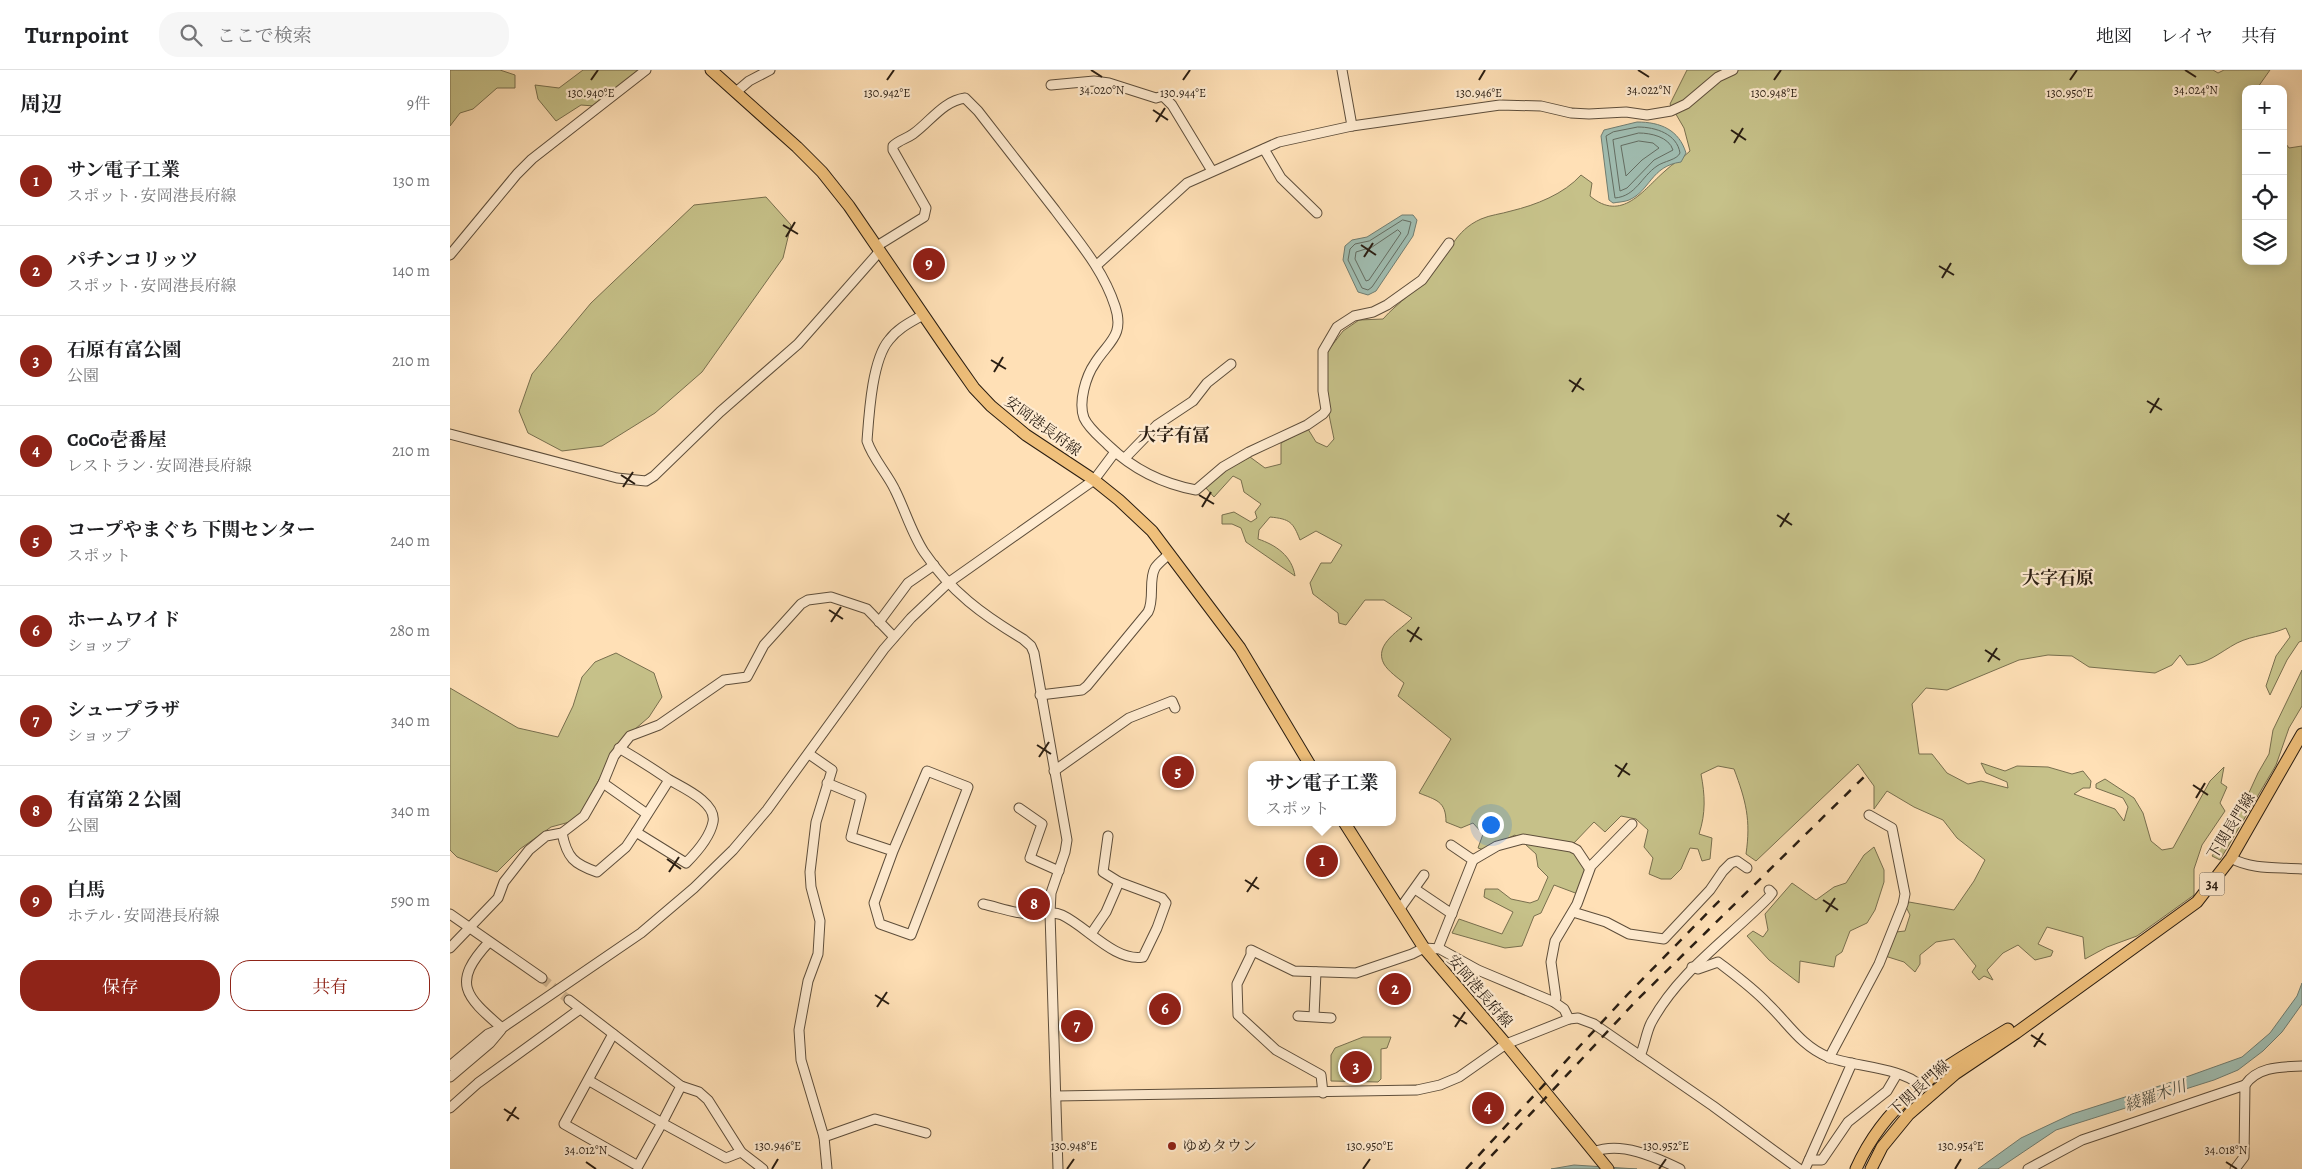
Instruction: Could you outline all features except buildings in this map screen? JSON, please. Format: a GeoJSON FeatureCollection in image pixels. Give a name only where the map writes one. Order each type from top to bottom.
{"type":"FeatureCollection","features":[{"type":"Feature","properties":{"kind":"main road","name":"安岡港長府線"},"geometry":{"type":"LineString","coordinates":[[710,70],[797,147],[822,172],[974,388],[991,406],[1026,436],[1094,480],[1152,531],[1240,648],[1308,761]]}},
{"type":"Feature","properties":{"kind":"main road","name":"下関長門線"},"geometry":{"type":"LineString","coordinates":[[1871,1169],[1882,1147],[1926,1097],[1955,1074],[2197,902],[2231,858],[2302,734]]}},
{"type":"Feature","properties":{"kind":"main road","name":"安岡港長府線"},"geometry":{"type":"LineString","coordinates":[[1346,826],[1424,948],[1506,1044],[1608,1169]]}},
{"type":"Feature","properties":{"kind":"main road","name":"下関長門線"},"geometry":{"type":"LineString","coordinates":[[1856,1169],[1879,1128],[1919,1085],[2074,990]]}},
{"type":"Feature","properties":{"kind":"street"},"geometry":{"type":"LineString","coordinates":[[450,255],[517,174],[532,159],[646,70]]}},
{"type":"Feature","properties":{"kind":"street"},"geometry":{"type":"LineString","coordinates":[[736,92],[749,81],[770,70]]}},
{"type":"Feature","properties":{"kind":"street"},"geometry":{"type":"LineString","coordinates":[[1342,70],[1352,126]]}},
{"type":"Feature","properties":{"kind":"street"},"geometry":{"type":"LineString","coordinates":[[1097,265],[1187,183],[1279,142],[1352,126],[1500,105],[1541,106],[1571,113],[1626,112],[1647,115],[1671,111],[1686,104],[1718,77],[1733,70]]}},
{"type":"Feature","properties":{"kind":"street"},"geometry":{"type":"LineString","coordinates":[[1051,85],[1094,81],[1109,83],[1156,98],[1164,96],[1172,105],[1212,171]]}},
{"type":"Feature","properties":{"kind":"street"},"geometry":{"type":"LineString","coordinates":[[450,434],[617,478],[646,481],[654,476],[720,412],[798,344],[878,249],[924,216],[926,208],[893,150],[893,146],[912,135],[955,99],[965,98],[978,111],[1097,265],[1116,307],[1119,320],[1114,340],[1094,363],[1086,384],[1082,405],[1084,418],[1093,430],[1115,452],[1124,458],[1154,477],[1196,490],[1216,472],[1242,455],[1307,425],[1324,414],[1326,410],[1323,391],[1323,351],[1337,327],[1354,316],[1373,312],[1387,305],[1422,280],[1449,243]]}},
{"type":"Feature","properties":{"kind":"street"},"geometry":{"type":"LineString","coordinates":[[1264,149],[1281,178],[1318,213]]}},
{"type":"Feature","properties":{"kind":"street"},"geometry":{"type":"LineString","coordinates":[[923,315],[897,331],[883,349],[876,371],[867,441],[870,450],[895,490],[923,551],[948,583],[969,604],[1031,646],[1034,653],[1066,840],[1065,852],[1051,893],[1050,913],[1058,1169]]}},
{"type":"Feature","properties":{"kind":"street"},"geometry":{"type":"LineString","coordinates":[[1124,458],[1147,434],[1193,401],[1206,383],[1231,364]]}},
{"type":"Feature","properties":{"kind":"street"},"geometry":{"type":"LineString","coordinates":[[450,1066],[488,1034],[502,1028],[641,933],[713,870],[751,830],[810,754],[894,637],[948,583],[1094,480],[1115,452]]}},
{"type":"Feature","properties":{"kind":"street"},"geometry":{"type":"LineString","coordinates":[[1040,695],[1082,690],[1087,686],[1148,612],[1151,606],[1153,574],[1158,564],[1169,554]]}},
{"type":"Feature","properties":{"kind":"street"},"geometry":{"type":"LineString","coordinates":[[879,622],[908,583],[934,565]]}},
{"type":"Feature","properties":{"kind":"street"},"geometry":{"type":"LineString","coordinates":[[450,948],[498,898],[504,882],[530,850],[546,836],[562,833],[584,816],[603,783],[619,748],[630,736],[640,730],[659,726],[724,680],[747,677],[764,645],[801,604],[808,600],[831,597],[843,600],[867,609],[894,637]]}},
{"type":"Feature","properties":{"kind":"street"},"geometry":{"type":"LineString","coordinates":[[1054,770],[1129,718],[1172,701],[1175,708]]}},
{"type":"Feature","properties":{"kind":"street"},"geometry":{"type":"LineString","coordinates":[[619,748],[645,762],[703,800],[713,816],[713,822],[700,848],[686,863],[636,832]]}},
{"type":"Feature","properties":{"kind":"street"},"geometry":{"type":"LineString","coordinates":[[810,754],[832,770],[816,822],[810,872],[811,887],[820,921],[818,954],[808,981],[799,1030],[801,1060],[806,1082],[824,1137],[827,1169]]}},
{"type":"Feature","properties":{"kind":"street"},"geometry":{"type":"LineString","coordinates":[[927,771],[968,787],[911,935],[880,924],[874,903],[893,851],[927,771]]}},
{"type":"Feature","properties":{"kind":"street"},"geometry":{"type":"LineString","coordinates":[[562,833],[566,852],[572,859],[583,867],[597,872],[626,847],[670,780]]}},
{"type":"Feature","properties":{"kind":"street"},"geometry":{"type":"LineString","coordinates":[[603,783],[647,814]]}},
{"type":"Feature","properties":{"kind":"street"},"geometry":{"type":"LineString","coordinates":[[827,783],[861,797],[851,837],[893,851]]}},
{"type":"Feature","properties":{"kind":"street"},"geometry":{"type":"LineString","coordinates":[[1020,808],[1042,824],[1030,858],[1059,871]]}},
{"type":"Feature","properties":{"kind":"street"},"geometry":{"type":"LineString","coordinates":[[1829,1058],[1879,964],[1905,894],[1892,828],[1869,815]]}},
{"type":"Feature","properties":{"kind":"street"},"geometry":{"type":"LineString","coordinates":[[1554,1002],[1556,998],[1552,951],[1562,926],[1572,912],[1589,868],[1632,824]]}},
{"type":"Feature","properties":{"kind":"street"},"geometry":{"type":"LineString","coordinates":[[983,904],[1002,904],[1028,914],[1061,914],[1100,942],[1119,952],[1143,958],[1166,903],[1162,898],[1119,882],[1103,872],[1108,836]]}},
{"type":"Feature","properties":{"kind":"street"},"geometry":{"type":"LineString","coordinates":[[1438,948],[1473,860],[1497,846],[1530,838],[1577,850],[1589,868]]}},
{"type":"Feature","properties":{"kind":"street"},"geometry":{"type":"LineString","coordinates":[[1451,845],[1473,860]]}},
{"type":"Feature","properties":{"kind":"street"},"geometry":{"type":"LineString","coordinates":[[2231,858],[2242,864],[2254,866],[2302,868]]}},
{"type":"Feature","properties":{"kind":"street"},"geometry":{"type":"LineString","coordinates":[[1572,912],[1606,922],[1629,934],[1664,940],[1710,890],[1731,863],[1737,861],[1747,868]]}},
{"type":"Feature","properties":{"kind":"street"},"geometry":{"type":"LineString","coordinates":[[1399,910],[1424,874]]}},
{"type":"Feature","properties":{"kind":"street"},"geometry":{"type":"LineString","coordinates":[[1091,934],[1106,912],[1119,882]]}},
{"type":"Feature","properties":{"kind":"street"},"geometry":{"type":"LineString","coordinates":[[1415,889],[1452,914]]}},
{"type":"Feature","properties":{"kind":"street"},"geometry":{"type":"LineString","coordinates":[[1640,1056],[1651,1024],[1692,967],[1730,932],[1746,921],[1772,893],[1769,890]]}},
{"type":"Feature","properties":{"kind":"street"},"geometry":{"type":"LineString","coordinates":[[450,914],[542,978]]}},
{"type":"Feature","properties":{"kind":"street"},"geometry":{"type":"LineString","coordinates":[[489,942],[471,964],[466,984],[470,996],[479,1008],[502,1028]]}},
{"type":"Feature","properties":{"kind":"street"},"geometry":{"type":"LineString","coordinates":[[1324,1092],[1321,1075],[1276,1050],[1238,1015],[1237,984],[1252,950],[1294,971],[1356,973],[1424,948],[1438,948],[1478,970],[1554,1002],[1564,1009],[1568,1019]]}},
{"type":"Feature","properties":{"kind":"street"},"geometry":{"type":"LineString","coordinates":[[1692,967],[1698,969],[1718,962],[1769,1004],[1800,1040],[1829,1058],[1898,1074],[1915,1081],[1919,1085]]}},
{"type":"Feature","properties":{"kind":"street"},"geometry":{"type":"LineString","coordinates":[[1314,1016],[1316,972]]}},
{"type":"Feature","properties":{"kind":"street"},"geometry":{"type":"LineString","coordinates":[[569,1000],[681,1086],[699,1092],[708,1100],[741,1152],[763,1169]]}},
{"type":"Feature","properties":{"kind":"street"},"geometry":{"type":"LineString","coordinates":[[450,1108],[478,1083],[580,1009]]}},
{"type":"Feature","properties":{"kind":"street"},"geometry":{"type":"LineString","coordinates":[[1298,1016],[1331,1018]]}},
{"type":"Feature","properties":{"kind":"street"},"geometry":{"type":"LineString","coordinates":[[1056,1096],[1418,1090],[1440,1085],[1476,1067],[1506,1044],[1568,1019],[1578,1018],[1586,1020],[1640,1056],[1799,1169]]}},
{"type":"Feature","properties":{"kind":"street"},"geometry":{"type":"LineString","coordinates":[[450,1077],[490,1043],[502,1028]]}},
{"type":"Feature","properties":{"kind":"street"},"geometry":{"type":"LineString","coordinates":[[613,1034],[564,1124],[637,1167],[681,1086]]}},
{"type":"Feature","properties":{"kind":"street"},"geometry":{"type":"LineString","coordinates":[[1807,1165],[1852,1062]]}},
{"type":"Feature","properties":{"kind":"street"},"geometry":{"type":"LineString","coordinates":[[2235,1169],[2244,1157],[2245,1085],[2250,1078],[2269,1068],[2302,1066]]}},
{"type":"Feature","properties":{"kind":"street"},"geometry":{"type":"LineString","coordinates":[[1807,1165],[1822,1160],[1848,1122],[1887,1091],[1898,1074]]}},
{"type":"Feature","properties":{"kind":"street"},"geometry":{"type":"LineString","coordinates":[[588,1080],[726,1158],[741,1152]]}},
{"type":"Feature","properties":{"kind":"street"},"geometry":{"type":"LineString","coordinates":[[2028,1169],[2082,1140],[2245,1085]]}},
{"type":"Feature","properties":{"kind":"street"},"geometry":{"type":"LineString","coordinates":[[824,1137],[875,1119],[926,1133]]}},
{"type":"Feature","properties":{"kind":"street"},"geometry":{"type":"LineString","coordinates":[[1595,1154],[1613,1147],[1630,1150],[1680,1169]]}},
{"type":"Feature","properties":{"kind":"shaded area"},"geometry":{"type":"Polygon","coordinates":[[[450,70],[500,70],[515,75],[515,88],[497,88],[473,109],[460,113],[450,126],[450,70]]]}},
{"type":"Feature","properties":{"kind":"shaded area"},"geometry":{"type":"Polygon","coordinates":[[[583,70],[637,70],[638,72],[594,106],[581,105],[556,121],[538,99],[535,85],[559,88],[583,70]]]}},
{"type":"Feature","properties":{"kind":"shaded area"},"geometry":{"type":"Polygon","coordinates":[[[1687,70],[2213,70],[2218,73],[2224,70],[2270,70],[2259,85],[2242,85],[2242,265],[2287,265],[2287,145],[2289,148],[2302,146],[2302,641],[2299,642],[2287,660],[2270,695],[2266,686],[2276,656],[2290,637],[2286,628],[2243,640],[2201,663],[2187,665],[2180,655],[2172,665],[2155,673],[2089,667],[2072,656],[2048,655],[2019,660],[1947,690],[1926,688],[1912,704],[1919,754],[1932,754],[1947,773],[1968,784],[1981,781],[2008,788],[2007,782],[1986,773],[1981,763],[2005,771],[2017,766],[2048,767],[2072,774],[2083,771],[2091,781],[2090,788],[2083,788],[2074,794],[2115,809],[2124,821],[2128,807],[2123,798],[2096,788],[2096,784],[2105,779],[2134,798],[2143,813],[2151,841],[2162,850],[2173,848],[2210,781],[2224,767],[2221,783],[2227,787],[2220,803],[2225,811],[2202,845],[2194,869],[2194,895],[2137,936],[2107,947],[2085,959],[2083,937],[2047,927],[2038,944],[2053,951],[2051,956],[2035,960],[2018,945],[2003,953],[1987,970],[1993,980],[1984,976],[1979,980],[1972,972],[1976,966],[1954,939],[1936,942],[1920,955],[1920,964],[1915,972],[1904,962],[1885,956],[1896,932],[1905,931],[1910,915],[1906,907],[1909,902],[1954,910],[1974,881],[1985,860],[1957,838],[1943,820],[1914,807],[1887,791],[1874,809],[1874,786],[1858,764],[1756,861],[1746,854],[1748,821],[1742,791],[1734,769],[1718,766],[1701,774],[1704,804],[1699,834],[1712,838],[1710,859],[1702,861],[1698,849],[1690,848],[1681,869],[1671,879],[1661,879],[1649,874],[1653,858],[1644,847],[1648,830],[1636,819],[1621,816],[1605,832],[1594,822],[1573,844],[1586,869],[1578,894],[1554,885],[1541,913],[1534,916],[1522,946],[1505,948],[1452,933],[1459,919],[1502,934],[1513,912],[1484,897],[1485,889],[1498,889],[1511,899],[1530,903],[1538,900],[1548,877],[1538,867],[1536,854],[1515,835],[1487,851],[1478,848],[1483,834],[1473,823],[1461,828],[1446,822],[1446,815],[1442,805],[1419,793],[1451,739],[1398,696],[1404,683],[1384,664],[1382,650],[1385,644],[1412,618],[1384,600],[1365,600],[1346,625],[1339,623],[1338,613],[1313,594],[1310,583],[1321,563],[1331,563],[1342,545],[1316,531],[1300,540],[1290,522],[1270,517],[1259,530],[1258,539],[1271,544],[1287,557],[1295,576],[1246,542],[1241,528],[1232,524],[1222,524],[1222,515],[1234,512],[1251,522],[1257,518],[1255,512],[1261,504],[1244,492],[1241,480],[1233,476],[1214,497],[1206,488],[1221,473],[1250,457],[1265,468],[1281,464],[1281,443],[1308,429],[1316,442],[1327,447],[1334,439],[1327,405],[1327,352],[1343,331],[1359,320],[1383,319],[1439,265],[1464,230],[1484,218],[1540,202],[1566,188],[1581,175],[1592,183],[1590,196],[1602,203],[1612,206],[1622,205],[1631,201],[1690,151],[1684,128],[1670,104],[1687,70]]]}},
{"type":"Feature","properties":{"kind":"shaded area"},"geometry":{"type":"Polygon","coordinates":[[[766,197],[791,225],[783,258],[702,372],[655,413],[602,446],[562,451],[528,433],[519,411],[532,374],[591,303],[694,205],[766,197]]]}},
{"type":"Feature","properties":{"kind":"shaded area"},"geometry":{"type":"Polygon","coordinates":[[[616,653],[654,673],[662,697],[649,717],[619,743],[577,820],[551,827],[520,849],[497,872],[457,857],[450,850],[450,688],[518,728],[558,737],[573,706],[582,677],[595,662],[616,653]]]}},
{"type":"Feature","properties":{"kind":"shaded area"},"geometry":{"type":"Polygon","coordinates":[[[2302,670],[2302,706],[2289,728],[2276,765],[2220,860],[2212,856],[2236,821],[2269,754],[2273,730],[2302,670]]]}},
{"type":"Feature","properties":{"kind":"shaded area"},"geometry":{"type":"Polygon","coordinates":[[[1874,847],[1884,870],[1884,882],[1875,910],[1867,923],[1850,931],[1842,952],[1836,956],[1834,967],[1800,961],[1799,983],[1769,960],[1747,936],[1753,931],[1763,937],[1768,930],[1765,914],[1792,883],[1816,900],[1834,887],[1846,883],[1864,855],[1874,847]]]}},
{"type":"Feature","properties":{"kind":"shaded area"},"geometry":{"type":"Polygon","coordinates":[[[1025,898],[1044,902],[1045,906],[1040,911],[1023,910],[1025,898]]]}},
{"type":"Feature","properties":{"kind":"shaded area"},"geometry":{"type":"Polygon","coordinates":[[[1363,1037],[1391,1037],[1387,1048],[1381,1049],[1381,1079],[1378,1082],[1331,1081],[1331,1055],[1335,1048],[1363,1037]]]}},
{"type":"Feature","properties":{"kind":"water"},"geometry":{"type":"Polygon","coordinates":[[[1637,122],[1646,122],[1668,129],[1679,138],[1686,153],[1681,162],[1671,164],[1657,173],[1636,196],[1627,201],[1613,203],[1609,200],[1601,136],[1604,130],[1637,122]]]}},
{"type":"Feature","properties":{"kind":"water"},"geometry":{"type":"Polygon","coordinates":[[[1402,215],[1413,215],[1417,220],[1413,236],[1376,291],[1368,295],[1358,292],[1343,260],[1345,246],[1352,240],[1367,237],[1402,215]]]}},
{"type":"Feature","properties":{"kind":"water","name":"綾羅木川"},"geometry":{"type":"Polygon","coordinates":[[[2302,983],[2302,1004],[2282,1032],[2263,1051],[2238,1070],[2214,1080],[2056,1130],[1998,1169],[1978,1169],[2021,1138],[2072,1114],[2242,1057],[2270,1033],[2297,996],[2302,983]]]}},
{"type":"Feature","properties":{"kind":"water"},"geometry":{"type":"Polygon","coordinates":[[[1574,1165],[1637,1169],[1551,1169],[1574,1165]]]}},
{"type":"Feature","properties":{"kind":"tunnel"},"geometry":{"type":"LineString","coordinates":[[542,978],[569,1000]]}},
{"type":"Feature","properties":{"kind":"railway"},"geometry":{"type":"LineString","coordinates":[[1479,1169],[1637,1000],[1865,776]]}},
{"type":"Feature","properties":{"kind":"railway"},"geometry":{"type":"LineString","coordinates":[[1466,1169],[1628,994],[1724,896]]}},
{"type":"Feature","properties":{"kind":"place","name":"白馬"},"geometry":{"type":"Point","coordinates":[929,264]}},
{"type":"Feature","properties":{"kind":"place","name":"コープやまぐち 下関センター"},"geometry":{"type":"Point","coordinates":[1178,772]}},
{"type":"Feature","properties":{"kind":"place","name":"サン電子工業"},"geometry":{"type":"Point","coordinates":[1322,861]}},
{"type":"Feature","properties":{"kind":"place","name":"有富第２公園"},"geometry":{"type":"Point","coordinates":[1034,904]}},
{"type":"Feature","properties":{"kind":"place","name":"パチンコリッツ"},"geometry":{"type":"Point","coordinates":[1395,989]}},
{"type":"Feature","properties":{"kind":"place","name":"ホームワイド"},"geometry":{"type":"Point","coordinates":[1165,1009]}},
{"type":"Feature","properties":{"kind":"place","name":"シュープラザ"},"geometry":{"type":"Point","coordinates":[1077,1026]}},
{"type":"Feature","properties":{"kind":"place","name":"石原有富公園"},"geometry":{"type":"Point","coordinates":[1356,1067]}},
{"type":"Feature","properties":{"kind":"place","name":"CoCo壱番屋"},"geometry":{"type":"Point","coordinates":[1488,1108]}},
{"type":"Feature","properties":{"kind":"place","name":"ゆめタウン"},"geometry":{"type":"Point","coordinates":[1172,1146]}},
{"type":"Feature","properties":{"kind":"district","name":"大字有冨"},"geometry":{"type":"Point","coordinates":[1174,435]}},
{"type":"Feature","properties":{"kind":"district","name":"大字石原"},"geometry":{"type":"Point","coordinates":[2058,578]}}]}
